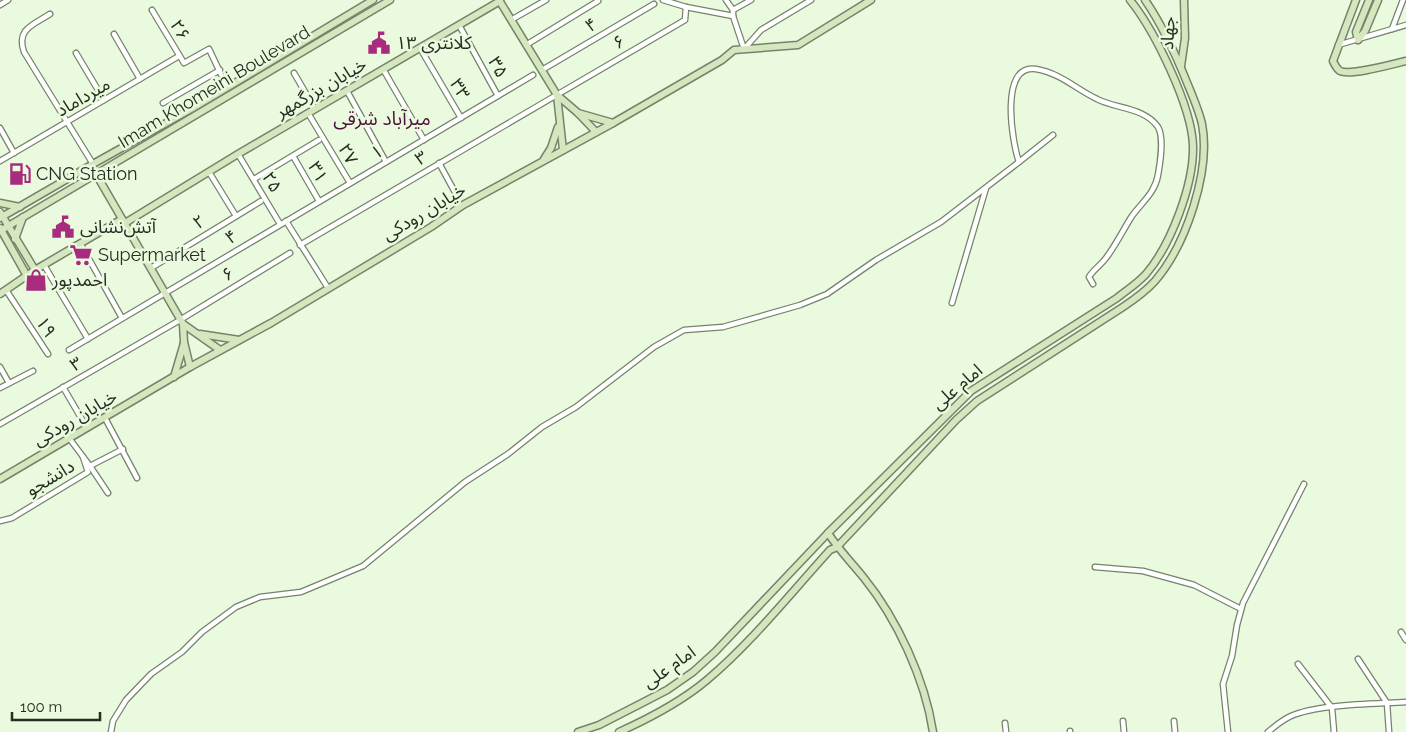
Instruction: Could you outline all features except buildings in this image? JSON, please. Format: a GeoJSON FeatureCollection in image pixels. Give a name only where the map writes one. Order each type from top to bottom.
{"type":"FeatureCollection","features":[{"type":"Feature","properties":{"kind":"main road","name":"Imam Khomeini Boulevard"},"geometry":{"type":"LineString","coordinates":[[1,216],[193,108],[373,0]]}},
{"type":"Feature","properties":{"kind":"main road","name":"Imam Khomeini Boulevard"},"geometry":{"type":"LineString","coordinates":[[0,229],[197,116],[390,0]]}},
{"type":"Feature","properties":{"kind":"main road","name":"خیابان رودکی"},"geometry":{"type":"LineString","coordinates":[[0,479],[190,367],[241,340],[431,227],[463,205],[613,123],[722,60],[734,50],[798,45],[871,0]]}},
{"type":"Feature","properties":{"kind":"main road","name":"امام علی"},"geometry":{"type":"LineString","coordinates":[[578,732],[599,725],[667,690],[693,672],[715,652],[828,533],[970,392],[1133,286],[1147,273],[1173,229],[1184,199],[1191,167],[1193,146],[1191,126],[1171,71],[1155,38],[1130,0]]}},
{"type":"Feature","properties":{"kind":"main road","name":"امام علی"},"geometry":{"type":"LineString","coordinates":[[619,732],[677,702],[706,681],[738,651],[830,550],[837,547],[956,420],[977,401],[1140,295],[1156,280],[1184,233],[1195,202],[1202,168],[1204,146],[1202,123],[1181,67],[1165,32],[1145,0]]}},
{"type":"Feature","properties":{"kind":"main road","name":"جهاد"},"geometry":{"type":"LineString","coordinates":[[1181,67],[1185,38],[1184,0]]}},
{"type":"Feature","properties":{"kind":"main road"},"geometry":{"type":"LineString","coordinates":[[1356,0],[1333,61],[1337,69],[1343,72],[1361,71],[1406,60]]}},
{"type":"Feature","properties":{"kind":"main road"},"geometry":{"type":"LineString","coordinates":[[1358,40],[1356,32],[1369,0]]}},
{"type":"Feature","properties":{"kind":"main road"},"geometry":{"type":"LineString","coordinates":[[1358,40],[1365,31],[1378,0]]}},
{"type":"Feature","properties":{"kind":"main road"},"geometry":{"type":"LineString","coordinates":[[500,1],[557,95],[596,132]]}},
{"type":"Feature","properties":{"kind":"main road","name":"خیابان بزرگمهر"},"geometry":{"type":"LineString","coordinates":[[80,242],[124,221],[500,1]]}},
{"type":"Feature","properties":{"kind":"main road"},"geometry":{"type":"LineString","coordinates":[[557,95],[563,150]]}},
{"type":"Feature","properties":{"kind":"main road"},"geometry":{"type":"LineString","coordinates":[[193,108],[197,116]]}},
{"type":"Feature","properties":{"kind":"main road"},"geometry":{"type":"LineString","coordinates":[[578,113],[613,123]]}},
{"type":"Feature","properties":{"kind":"main road"},"geometry":{"type":"LineString","coordinates":[[543,161],[555,139],[559,124]]}},
{"type":"Feature","properties":{"kind":"main road"},"geometry":{"type":"LineString","coordinates":[[96,174],[182,322],[184,342],[190,367]]}},
{"type":"Feature","properties":{"kind":"main road"},"geometry":{"type":"LineString","coordinates":[[0,203],[17,208],[22,218],[16,239]]}},
{"type":"Feature","properties":{"kind":"main road"},"geometry":{"type":"LineString","coordinates":[[1,216],[9,225],[35,270]]}},
{"type":"Feature","properties":{"kind":"main road"},"geometry":{"type":"LineString","coordinates":[[0,229],[27,276]]}},
{"type":"Feature","properties":{"kind":"main road"},"geometry":{"type":"LineString","coordinates":[[3,292],[80,242]]}},
{"type":"Feature","properties":{"kind":"main road"},"geometry":{"type":"LineString","coordinates":[[0,244],[10,248]]}},
{"type":"Feature","properties":{"kind":"main road"},"geometry":{"type":"LineString","coordinates":[[182,322],[220,350]]}},
{"type":"Feature","properties":{"kind":"main road"},"geometry":{"type":"LineString","coordinates":[[198,334],[241,340]]}},
{"type":"Feature","properties":{"kind":"main road"},"geometry":{"type":"LineString","coordinates":[[174,377],[184,342]]}},
{"type":"Feature","properties":{"kind":"main road"},"geometry":{"type":"LineString","coordinates":[[970,392],[977,401]]}},
{"type":"Feature","properties":{"kind":"main road"},"geometry":{"type":"LineString","coordinates":[[828,533],[837,547],[865,579],[888,612],[904,642],[921,684],[933,732]]}},
{"type":"Feature","properties":{"kind":"street"},"geometry":{"type":"LineString","coordinates":[[0,4],[8,0]]}},
{"type":"Feature","properties":{"kind":"street"},"geometry":{"type":"LineString","coordinates":[[511,20],[546,0]]}},
{"type":"Feature","properties":{"kind":"street"},"geometry":{"type":"LineString","coordinates":[[662,0],[686,7],[733,16]]}},
{"type":"Feature","properties":{"kind":"street"},"geometry":{"type":"LineString","coordinates":[[733,10],[751,0]]}},
{"type":"Feature","properties":{"kind":"street"},"geometry":{"type":"LineString","coordinates":[[727,2],[733,10],[733,16],[744,49],[761,30],[810,0]]}},
{"type":"Feature","properties":{"kind":"street"},"geometry":{"type":"LineString","coordinates":[[1392,29],[1403,0]]}},
{"type":"Feature","properties":{"kind":"street"},"geometry":{"type":"LineString","coordinates":[[526,45],[598,1]]}},
{"type":"Feature","properties":{"kind":"street","name":"۴"},"geometry":{"type":"LineString","coordinates":[[542,70],[654,4]]}},
{"type":"Feature","properties":{"kind":"street","name":"۶"},"geometry":{"type":"LineString","coordinates":[[557,95],[685,20],[686,7]]}},
{"type":"Feature","properties":{"kind":"street","name":"۲۶"},"geometry":{"type":"LineString","coordinates":[[152,10],[184,63],[208,48],[220,70]]}},
{"type":"Feature","properties":{"kind":"street"},"geometry":{"type":"LineString","coordinates":[[50,14],[22,34],[21,44],[24,52],[93,164]]}},
{"type":"Feature","properties":{"kind":"street","name":"۳۵"},"geometry":{"type":"LineString","coordinates":[[459,25],[498,96]]}},
{"type":"Feature","properties":{"kind":"street"},"geometry":{"type":"LineString","coordinates":[[1338,45],[1406,25]]}},
{"type":"Feature","properties":{"kind":"street"},"geometry":{"type":"LineString","coordinates":[[114,34],[140,80]]}},
{"type":"Feature","properties":{"kind":"street","name":"۳۳"},"geometry":{"type":"LineString","coordinates":[[420,48],[461,118]]}},
{"type":"Feature","properties":{"kind":"street"},"geometry":{"type":"LineString","coordinates":[[76,53],[104,100]]}},
{"type":"Feature","properties":{"kind":"street","name":"میرداماد"},"geometry":{"type":"LineString","coordinates":[[0,161],[179,56]]}},
{"type":"Feature","properties":{"kind":"street"},"geometry":{"type":"LineString","coordinates":[[1019,162],[1012,124],[1011,106],[1013,84],[1018,75],[1024,70],[1034,68],[1056,74],[1098,99],[1144,115],[1158,127],[1161,134],[1161,143],[1156,184],[1148,199],[1138,208],[1106,258],[1091,273],[1089,278],[1093,284]]}},
{"type":"Feature","properties":{"kind":"street"},"geometry":{"type":"LineString","coordinates":[[383,69],[424,140]]}},
{"type":"Feature","properties":{"kind":"street"},"geometry":{"type":"LineString","coordinates":[[162,103],[220,70],[228,87]]}},
{"type":"Feature","properties":{"kind":"street","name":"۲۷"},"geometry":{"type":"LineString","coordinates":[[294,73],[311,111],[350,183]]}},
{"type":"Feature","properties":{"kind":"street","name":"۱"},"geometry":{"type":"LineString","coordinates":[[283,223],[533,75]]}},
{"type":"Feature","properties":{"kind":"street"},"geometry":{"type":"LineString","coordinates":[[347,91],[386,162]]}},
{"type":"Feature","properties":{"kind":"street","name":"۳"},"geometry":{"type":"LineString","coordinates":[[300,245],[557,95]]}},
{"type":"Feature","properties":{"kind":"street"},"geometry":{"type":"LineString","coordinates":[[0,128],[14,153]]}},
{"type":"Feature","properties":{"kind":"street"},"geometry":{"type":"LineString","coordinates":[[109,732],[113,721],[126,700],[152,674],[182,652],[202,632],[236,607],[260,597],[301,592],[363,566],[465,482],[508,454],[542,427],[576,407],[654,348],[684,330],[723,327],[800,305],[827,294],[876,260],[941,222],[1053,135]]}},
{"type":"Feature","properties":{"kind":"street"},"geometry":{"type":"LineString","coordinates":[[254,179],[319,140]]}},
{"type":"Feature","properties":{"kind":"street","name":"۲۵"},"geometry":{"type":"LineString","coordinates":[[238,154],[328,288]]}},
{"type":"Feature","properties":{"kind":"street","name":"۳۱"},"geometry":{"type":"LineString","coordinates":[[293,156],[319,201]]}},
{"type":"Feature","properties":{"kind":"street"},"geometry":{"type":"LineString","coordinates":[[439,163],[457,196]]}},
{"type":"Feature","properties":{"kind":"street"},"geometry":{"type":"LineString","coordinates":[[209,172],[236,216]]}},
{"type":"Feature","properties":{"kind":"street"},"geometry":{"type":"LineString","coordinates":[[952,302],[986,187]]}},
{"type":"Feature","properties":{"kind":"street","name":"۲"},"geometry":{"type":"LineString","coordinates":[[151,268],[261,201]]}},
{"type":"Feature","properties":{"kind":"street","name":"۴"},"geometry":{"type":"LineString","coordinates":[[166,293],[283,223]]}},
{"type":"Feature","properties":{"kind":"street"},"geometry":{"type":"LineString","coordinates":[[80,242],[122,318]]}},
{"type":"Feature","properties":{"kind":"street","name":"۶"},"geometry":{"type":"LineString","coordinates":[[182,322],[290,252]]}},
{"type":"Feature","properties":{"kind":"street"},"geometry":{"type":"LineString","coordinates":[[44,265],[88,339]]}},
{"type":"Feature","properties":{"kind":"street","name":"۱۹"},"geometry":{"type":"LineString","coordinates":[[3,292],[48,354]]}},
{"type":"Feature","properties":{"kind":"street"},"geometry":{"type":"LineString","coordinates":[[69,350],[166,293]]}},
{"type":"Feature","properties":{"kind":"street","name":"۳"},"geometry":{"type":"LineString","coordinates":[[63,387],[182,322]]}},
{"type":"Feature","properties":{"kind":"street"},"geometry":{"type":"LineString","coordinates":[[0,368],[10,383]]}},
{"type":"Feature","properties":{"kind":"street"},"geometry":{"type":"LineString","coordinates":[[0,388],[32,371]]}},
{"type":"Feature","properties":{"kind":"street"},"geometry":{"type":"LineString","coordinates":[[0,424],[63,387],[87,428]]}},
{"type":"Feature","properties":{"kind":"street"},"geometry":{"type":"LineString","coordinates":[[105,418],[137,478]]}},
{"type":"Feature","properties":{"kind":"street"},"geometry":{"type":"LineString","coordinates":[[69,438],[108,493]]}},
{"type":"Feature","properties":{"kind":"street","name":"دانشجو"},"geometry":{"type":"LineString","coordinates":[[90,466],[123,449]]}},
{"type":"Feature","properties":{"kind":"street","name":"دانشجو"},"geometry":{"type":"LineString","coordinates":[[0,521],[12,518],[88,472],[83,457]]}},
{"type":"Feature","properties":{"kind":"street"},"geometry":{"type":"LineString","coordinates":[[1228,732],[1223,684],[1232,656],[1241,609],[1304,484]]}},
{"type":"Feature","properties":{"kind":"street"},"geometry":{"type":"LineString","coordinates":[[1095,567],[1143,571],[1194,585],[1241,609]]}},
{"type":"Feature","properties":{"kind":"street"},"geometry":{"type":"LineString","coordinates":[[1401,632],[1406,640]]}},
{"type":"Feature","properties":{"kind":"street"},"geometry":{"type":"LineString","coordinates":[[1358,659],[1386,703],[1389,732]]}},
{"type":"Feature","properties":{"kind":"street"},"geometry":{"type":"LineString","coordinates":[[1298,664],[1332,708],[1334,732]]}},
{"type":"Feature","properties":{"kind":"street"},"geometry":{"type":"LineString","coordinates":[[1268,732],[1291,716],[1305,712],[1406,702]]}},
{"type":"Feature","properties":{"kind":"street"},"geometry":{"type":"LineString","coordinates":[[1123,721],[1124,732]]}},
{"type":"Feature","properties":{"kind":"street"},"geometry":{"type":"LineString","coordinates":[[1174,721],[1175,732]]}},
{"type":"Feature","properties":{"kind":"street"},"geometry":{"type":"LineString","coordinates":[[1005,724],[1006,732]]}},
{"type":"Feature","properties":{"kind":"place","name":"کلانتری ۱۳"},"geometry":{"type":"Point","coordinates":[379,43]}},
{"type":"Feature","properties":{"kind":"place","name":"CNG Station"},"geometry":{"type":"Point","coordinates":[20,174]}},
{"type":"Feature","properties":{"kind":"place","name":"آتش‌نشانی"},"geometry":{"type":"Point","coordinates":[63,227]}},
{"type":"Feature","properties":{"kind":"place","name":"Supermarket"},"geometry":{"type":"Point","coordinates":[81,255]}},
{"type":"Feature","properties":{"kind":"place","name":"احمدپور"},"geometry":{"type":"Point","coordinates":[36,280]}},
{"type":"Feature","properties":{"kind":"district","name":"میرآباد شرقی"},"geometry":{"type":"Point","coordinates":[382,118]}}]}
